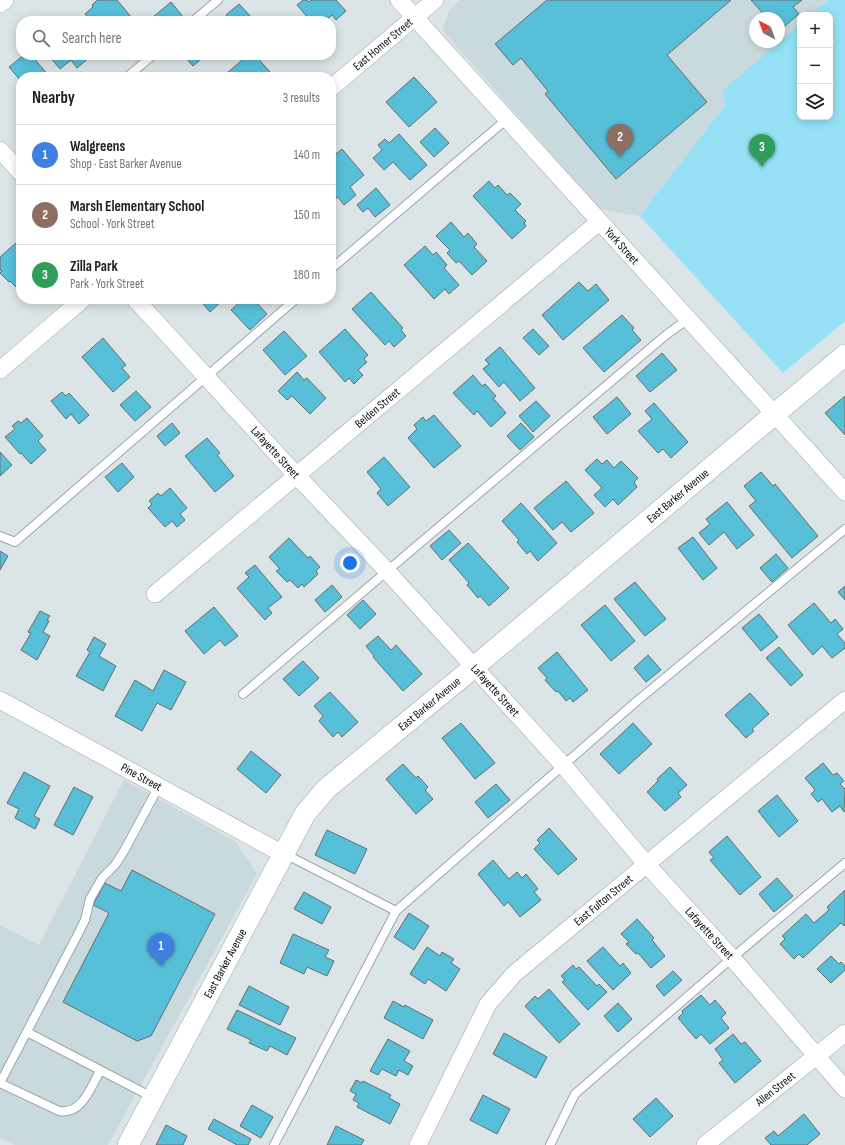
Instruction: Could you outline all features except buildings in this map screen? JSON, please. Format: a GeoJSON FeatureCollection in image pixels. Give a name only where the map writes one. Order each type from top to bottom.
{"type":"FeatureCollection","features":[{"type":"Feature","properties":{"kind":"street"},"geometry":{"type":"LineString","coordinates":[[0,4],[5,0]]}},
{"type":"Feature","properties":{"kind":"street","name":"York Street"},"geometry":{"type":"LineString","coordinates":[[399,0],[845,492]]}},
{"type":"Feature","properties":{"kind":"street","name":"East Homer Street"},"geometry":{"type":"LineString","coordinates":[[336,84],[435,0]]}},
{"type":"Feature","properties":{"kind":"street"},"geometry":{"type":"LineString","coordinates":[[0,150],[16,166]]}},
{"type":"Feature","properties":{"kind":"street","name":"Belden Street"},"geometry":{"type":"LineString","coordinates":[[155,594],[599,222]]}},
{"type":"Feature","properties":{"kind":"street"},"geometry":{"type":"LineString","coordinates":[[0,370],[77,304]]}},
{"type":"Feature","properties":{"kind":"street","name":"Lafayette Street"},"geometry":{"type":"LineString","coordinates":[[141,304],[297,476],[387,571],[563,765],[647,865],[732,958],[845,1090]]}},
{"type":"Feature","properties":{"kind":"street","name":"East Barker Avenue"},"geometry":{"type":"LineString","coordinates":[[128,1145],[305,814],[326,789],[474,667],[845,354]]}},
{"type":"Feature","properties":{"kind":"street","name":"Pine Street"},"geometry":{"type":"LineString","coordinates":[[0,700],[283,854]]}},
{"type":"Feature","properties":{"kind":"street","name":"East Fulton Street"},"geometry":{"type":"LineString","coordinates":[[418,1145],[488,1004],[514,974],[845,700]]}},
{"type":"Feature","properties":{"kind":"street","name":"Allen Street"},"geometry":{"type":"LineString","coordinates":[[705,1145],[845,1033]]}},
{"type":"Feature","properties":{"kind":"lane"},"geometry":{"type":"LineString","coordinates":[[199,16],[218,0]]}},
{"type":"Feature","properties":{"kind":"lane"},"geometry":{"type":"LineString","coordinates":[[133,72],[147,60]]}},
{"type":"Feature","properties":{"kind":"lane"},"geometry":{"type":"LineString","coordinates":[[336,265],[507,119]]}},
{"type":"Feature","properties":{"kind":"lane"},"geometry":{"type":"LineString","coordinates":[[0,536],[15,542],[290,304]]}},
{"type":"Feature","properties":{"kind":"lane"},"geometry":{"type":"LineString","coordinates":[[243,694],[387,571],[688,319]]}},
{"type":"Feature","properties":{"kind":"lane"},"geometry":{"type":"LineString","coordinates":[[274,1145],[396,911],[637,700],[845,529]]}},
{"type":"Feature","properties":{"kind":"lane"},"geometry":{"type":"LineString","coordinates":[[100,1070],[81,1104],[74,1110],[67,1113],[59,1111],[0,1083],[80,931],[85,920],[90,900],[102,878],[115,865],[124,851],[159,786]]}},
{"type":"Feature","properties":{"kind":"lane"},"geometry":{"type":"LineString","coordinates":[[283,854],[396,911]]}},
{"type":"Feature","properties":{"kind":"lane"},"geometry":{"type":"LineString","coordinates":[[550,1145],[575,1094],[732,958],[845,864]]}},
{"type":"Feature","properties":{"kind":"lane"},"geometry":{"type":"LineString","coordinates":[[27,1032],[153,1098]]}},
{"type":"Feature","properties":{"kind":"shaded area"},"geometry":{"type":"Polygon","coordinates":[[[460,0],[828,0],[814,12],[797,12],[797,27],[785,37],[785,12],[749,12],[749,48],[772,48],[723,91],[726,104],[640,216],[600,209],[442,30],[450,9],[460,0]]]}},
{"type":"Feature","properties":{"kind":"shaded area"},"geometry":{"type":"Polygon","coordinates":[[[828,0],[845,0],[845,321],[783,373],[640,216],[726,104],[722,91],[772,48],[785,48],[785,37],[797,27],[797,120],[833,120],[833,12],[814,12],[828,0]]]}},
{"type":"Feature","properties":{"kind":"shaded area"},"geometry":{"type":"Polygon","coordinates":[[[124,780],[235,841],[257,874],[108,1145],[14,1145],[0,1137],[0,925],[39,945],[124,780]]]}},
{"type":"Feature","properties":{"kind":"place","name":"Marsh Elementary School"},"geometry":{"type":"Point","coordinates":[620,157]}},
{"type":"Feature","properties":{"kind":"place","name":"Zilla Park"},"geometry":{"type":"Point","coordinates":[762,167]}},
{"type":"Feature","properties":{"kind":"place","name":"Walgreens"},"geometry":{"type":"Point","coordinates":[161,966]}}]}
